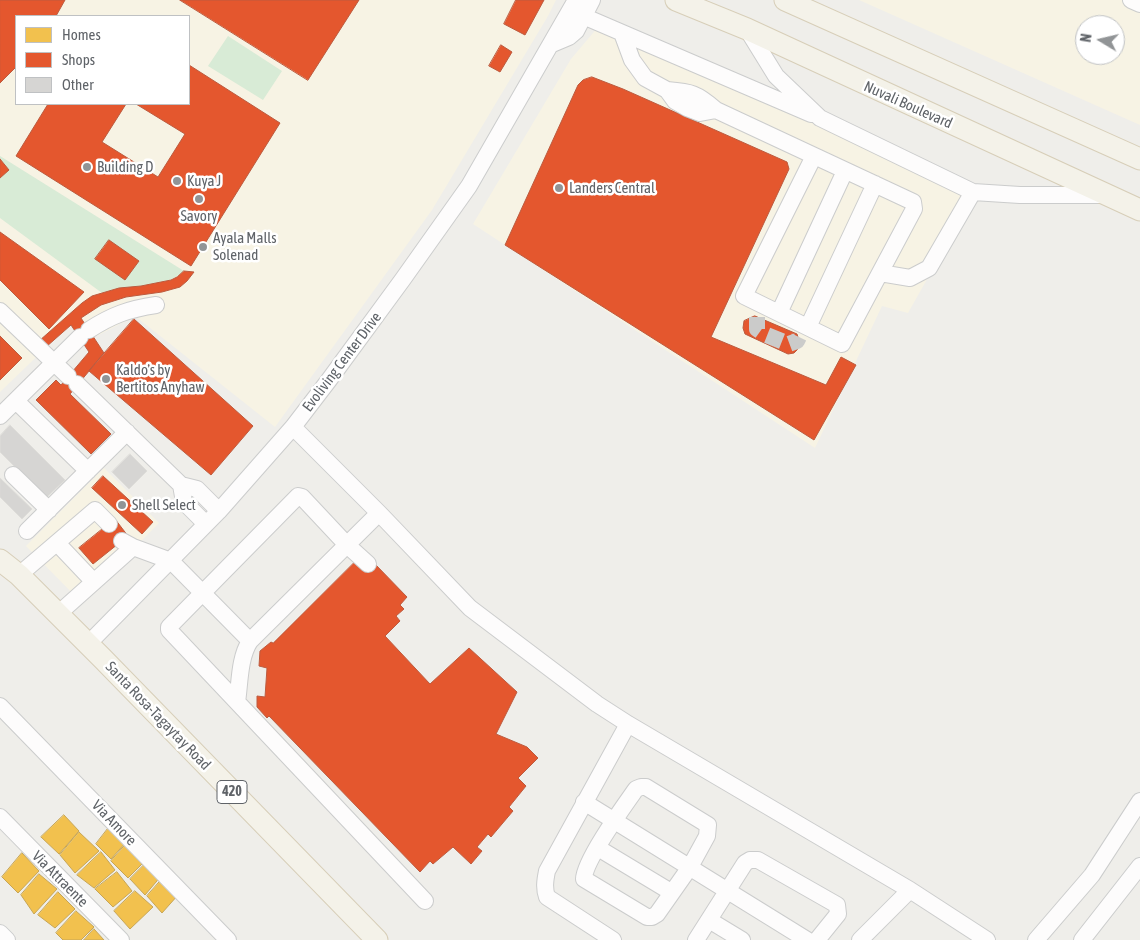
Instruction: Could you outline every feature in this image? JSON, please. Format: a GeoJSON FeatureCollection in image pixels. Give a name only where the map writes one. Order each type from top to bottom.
{"type":"FeatureCollection","features":[{"type":"Feature","properties":{"kind":"main road","name":"Nuvali Boulevard"},"geometry":{"type":"LineString","coordinates":[[676,0],[747,29],[1140,210]]}},
{"type":"Feature","properties":{"kind":"main road"},"geometry":{"type":"LineString","coordinates":[[785,0],[1140,159]]}},
{"type":"Feature","properties":{"kind":"main road","name":"Santa Rosa-Tagaytay Road"},"geometry":{"type":"LineString","coordinates":[[0,560],[19,575],[88,644],[377,940]]}},
{"type":"Feature","properties":{"kind":"street","name":"Evoliving Center Drive"},"geometry":{"type":"LineString","coordinates":[[88,644],[220,511],[293,427],[403,279],[468,186],[576,0]]}},
{"type":"Feature","properties":{"kind":"street"},"geometry":{"type":"LineString","coordinates":[[550,45],[569,37],[576,31],[592,0]]}},
{"type":"Feature","properties":{"kind":"street"},"geometry":{"type":"LineString","coordinates":[[1131,0],[1140,4]]}},
{"type":"Feature","properties":{"kind":"street"},"geometry":{"type":"LineString","coordinates":[[583,16],[820,118],[973,192],[1020,195],[1108,195]]}},
{"type":"Feature","properties":{"kind":"street"},"geometry":{"type":"LineString","coordinates":[[747,29],[776,76],[820,118]]}},
{"type":"Feature","properties":{"kind":"street"},"geometry":{"type":"LineString","coordinates":[[622,34],[632,60],[645,78],[667,90],[675,101],[700,113],[716,110],[913,202],[914,209],[842,344],[804,330],[779,313],[760,311],[744,296],[814,156]]}},
{"type":"Feature","properties":{"kind":"street"},"geometry":{"type":"LineString","coordinates":[[779,313],[845,171]]}},
{"type":"Feature","properties":{"kind":"street"},"geometry":{"type":"LineString","coordinates":[[804,330],[875,184]]}},
{"type":"Feature","properties":{"kind":"street"},"geometry":{"type":"LineString","coordinates":[[880,273],[910,278],[929,268],[973,192]]}},
{"type":"Feature","properties":{"kind":"street"},"geometry":{"type":"LineString","coordinates":[[0,416],[84,333],[116,314],[156,305]]}},
{"type":"Feature","properties":{"kind":"street"},"geometry":{"type":"LineString","coordinates":[[0,311],[181,485],[197,489],[220,511]]}},
{"type":"Feature","properties":{"kind":"street"},"geometry":{"type":"LineString","coordinates":[[16,401],[88,471]]}},
{"type":"Feature","properties":{"kind":"street"},"geometry":{"type":"LineString","coordinates":[[293,427],[470,608],[597,704],[910,890],[987,940]]}},
{"type":"Feature","properties":{"kind":"street"},"geometry":{"type":"LineString","coordinates":[[27,532],[127,432]]}},
{"type":"Feature","properties":{"kind":"street"},"geometry":{"type":"LineString","coordinates":[[13,475],[48,510]]}},
{"type":"Feature","properties":{"kind":"street"},"geometry":{"type":"LineString","coordinates":[[181,485],[184,502],[206,524]]}},
{"type":"Feature","properties":{"kind":"street"},"geometry":{"type":"LineString","coordinates":[[368,564],[347,545],[302,497],[298,496],[169,627],[169,630],[425,901]]}},
{"type":"Feature","properties":{"kind":"street"},"geometry":{"type":"LineString","coordinates":[[19,575],[96,510],[109,524]]}},
{"type":"Feature","properties":{"kind":"street"},"geometry":{"type":"LineString","coordinates":[[237,702],[243,660],[246,647],[250,641],[379,513]]}},
{"type":"Feature","properties":{"kind":"street"},"geometry":{"type":"LineString","coordinates":[[57,542],[94,582]]}},
{"type":"Feature","properties":{"kind":"street"},"geometry":{"type":"LineString","coordinates":[[58,614],[94,582],[127,544],[171,561],[250,641]]}},
{"type":"Feature","properties":{"kind":"street","name":"Via Amore"},"geometry":{"type":"LineString","coordinates":[[0,706],[228,940]]}},
{"type":"Feature","properties":{"kind":"street"},"geometry":{"type":"LineString","coordinates":[[613,940],[547,897],[544,890],[547,871],[628,724]]}},
{"type":"Feature","properties":{"kind":"street"},"geometry":{"type":"LineString","coordinates":[[641,786],[646,787],[708,825],[707,836],[690,866],[657,914],[652,917],[647,917],[584,879],[585,869],[614,821],[636,788],[641,786]]}},
{"type":"Feature","properties":{"kind":"street"},"geometry":{"type":"LineString","coordinates":[[1036,940],[1092,875],[1140,801]]}},
{"type":"Feature","properties":{"kind":"street"},"geometry":{"type":"LineString","coordinates":[[584,802],[690,866],[727,890],[808,940],[838,914],[837,905],[758,860],[750,860],[745,863],[727,890],[696,940]]}},
{"type":"Feature","properties":{"kind":"street","name":"Via Attraente"},"geometry":{"type":"LineString","coordinates":[[0,817],[121,940]]}},
{"type":"Feature","properties":{"kind":"street"},"geometry":{"type":"LineString","coordinates":[[598,848],[671,892]]}},
{"type":"Feature","properties":{"kind":"street"},"geometry":{"type":"LineString","coordinates":[[1082,940],[1140,866]]}},
{"type":"Feature","properties":{"kind":"street"},"geometry":{"type":"LineString","coordinates":[[860,940],[910,890]]}},
{"type":"Feature","properties":{"kind":"street"},"geometry":{"type":"LineString","coordinates":[[709,920],[742,940]]}},
{"type":"Feature","properties":{"kind":"street"},"geometry":{"type":"LineString","coordinates":[[0,933],[7,940]]}},
{"type":"Feature","properties":{"kind":"shaded area","name":"Ayala Malls Solenad"},"geometry":{"type":"Polygon","coordinates":[[[0,0],[556,0],[432,210],[275,427],[135,316],[97,336],[81,318],[56,338],[0,392],[0,0]]]}},
{"type":"Feature","properties":{"kind":"shaded area"},"geometry":{"type":"Polygon","coordinates":[[[859,0],[1140,0],[1140,125],[859,0]]]}},
{"type":"Feature","properties":{"kind":"shaded area"},"geometry":{"type":"Polygon","coordinates":[[[604,20],[974,196],[908,313],[882,306],[815,448],[473,224],[571,59],[604,20]]]}},
{"type":"Feature","properties":{"kind":"shaded area"},"geometry":{"type":"Polygon","coordinates":[[[104,468],[159,523],[81,602],[26,546],[104,468]]]}},
{"type":"Feature","properties":{"kind":"green space"},"geometry":{"type":"Polygon","coordinates":[[[228,36],[282,71],[263,100],[208,66],[228,36]]]}},
{"type":"Feature","properties":{"kind":"green space"},"geometry":{"type":"Polygon","coordinates":[[[0,156],[184,271],[177,277],[157,284],[102,293],[0,218],[0,156]]]}},
{"type":"Feature","properties":{"kind":"building: Homes"},"geometry":{"type":"Polygon","coordinates":[[[64,815],[79,831],[59,854],[41,837],[64,815]]]}},
{"type":"Feature","properties":{"kind":"building: Homes"},"geometry":{"type":"Polygon","coordinates":[[[110,826],[127,841],[111,859],[96,844],[110,826]]]}},
{"type":"Feature","properties":{"kind":"building: Homes"},"geometry":{"type":"Polygon","coordinates":[[[79,832],[99,851],[75,873],[60,855],[79,832]]]}},
{"type":"Feature","properties":{"kind":"building: Homes"},"geometry":{"type":"Polygon","coordinates":[[[127,843],[145,861],[128,878],[111,861],[127,843]]]}},
{"type":"Feature","properties":{"kind":"building: Homes"},"geometry":{"type":"Polygon","coordinates":[[[101,852],[115,870],[94,888],[77,875],[101,852]]]}},
{"type":"Feature","properties":{"kind":"building: Homes"},"geometry":{"type":"Polygon","coordinates":[[[22,853],[39,871],[18,893],[2,877],[22,853]]]}},
{"type":"Feature","properties":{"kind":"building: Homes"},"geometry":{"type":"Polygon","coordinates":[[[147,862],[162,875],[145,895],[130,879],[147,862]]]}},
{"type":"Feature","properties":{"kind":"building: Homes"},"geometry":{"type":"Polygon","coordinates":[[[117,872],[132,891],[113,907],[95,889],[117,872]]]}},
{"type":"Feature","properties":{"kind":"building: Homes"},"geometry":{"type":"Polygon","coordinates":[[[39,874],[57,889],[34,914],[21,895],[39,874]]]}},
{"type":"Feature","properties":{"kind":"building: Homes"},"geometry":{"type":"Polygon","coordinates":[[[163,878],[178,895],[162,913],[147,896],[163,878]]]}},
{"type":"Feature","properties":{"kind":"building: Homes"},"geometry":{"type":"Polygon","coordinates":[[[135,891],[153,907],[130,929],[114,911],[135,891]]]}},
{"type":"Feature","properties":{"kind":"building: Homes"},"geometry":{"type":"Polygon","coordinates":[[[58,892],[75,909],[55,928],[38,915],[58,892]]]}},
{"type":"Feature","properties":{"kind":"building: Homes"},"geometry":{"type":"Polygon","coordinates":[[[76,911],[94,927],[81,940],[63,940],[56,933],[76,911]]]}},
{"type":"Feature","properties":{"kind":"building: Homes"},"geometry":{"type":"Polygon","coordinates":[[[94,929],[104,940],[84,940],[94,929]]]}},
{"type":"Feature","properties":{"kind":"building: Shops"},"geometry":{"type":"Polygon","coordinates":[[[0,0],[65,0],[57,15],[15,15],[15,68],[0,83],[0,0]]]}},
{"type":"Feature","properties":{"kind":"building: Shops"},"geometry":{"type":"Polygon","coordinates":[[[180,0],[359,0],[308,80],[180,0]]]}},
{"type":"Feature","properties":{"kind":"building: Shops"},"geometry":{"type":"Polygon","coordinates":[[[516,0],[544,0],[525,35],[504,24],[516,0]]]}},
{"type":"Feature","properties":{"kind":"building: Shops"},"geometry":{"type":"Polygon","coordinates":[[[501,45],[512,52],[500,72],[489,66],[501,45]]]}},
{"type":"Feature","properties":{"kind":"building: Shops","name":"Building D"},"geometry":{"type":"Polygon","coordinates":[[[190,66],[280,123],[191,266],[16,156],[47,105],[125,105],[102,142],[158,177],[185,134],[138,105],[190,105],[190,66]]]}},
{"type":"Feature","properties":{"kind":"building: Shops"},"geometry":{"type":"Polygon","coordinates":[[[592,77],[787,162],[789,169],[711,337],[826,385],[841,357],[856,365],[814,440],[505,245],[578,85],[583,80],[592,77]]]}},
{"type":"Feature","properties":{"kind":"building: Shops"},"geometry":{"type":"Polygon","coordinates":[[[0,159],[9,170],[0,178],[0,159]]]}},
{"type":"Feature","properties":{"kind":"building: Shops"},"geometry":{"type":"Polygon","coordinates":[[[0,232],[84,292],[49,329],[0,280],[0,232]]]}},
{"type":"Feature","properties":{"kind":"building: Shops"},"geometry":{"type":"Polygon","coordinates":[[[109,240],[139,261],[125,280],[95,259],[109,240]]]}},
{"type":"Feature","properties":{"kind":"building: Shops"},"geometry":{"type":"Polygon","coordinates":[[[184,271],[194,272],[180,287],[162,292],[126,297],[101,305],[81,318],[104,353],[70,394],[111,434],[91,454],[36,400],[56,380],[61,385],[89,352],[71,325],[46,347],[39,341],[92,296],[119,288],[171,280],[184,271]]]}},
{"type":"Feature","properties":{"kind":"building: Shops"},"geometry":{"type":"Polygon","coordinates":[[[755,316],[797,334],[800,344],[797,350],[794,353],[788,354],[745,334],[743,328],[744,321],[755,316]]]}},
{"type":"Feature","properties":{"kind":"building: Shops"},"geometry":{"type":"Polygon","coordinates":[[[134,319],[253,426],[211,475],[89,371],[134,319]]]}},
{"type":"Feature","properties":{"kind":"building: Shops"},"geometry":{"type":"Polygon","coordinates":[[[0,336],[22,358],[0,380],[0,336]]]}},
{"type":"Feature","properties":{"kind":"building: Shops","name":"Shell Select"},"geometry":{"type":"Polygon","coordinates":[[[103,476],[153,522],[142,534],[92,488],[103,476]]]}},
{"type":"Feature","properties":{"kind":"building: Shops"},"geometry":{"type":"Polygon","coordinates":[[[115,519],[128,536],[93,564],[79,548],[115,519]]]}},
{"type":"Feature","properties":{"kind":"building: Shops"},"geometry":{"type":"Polygon","coordinates":[[[357,560],[375,564],[407,597],[400,605],[404,609],[396,616],[400,621],[385,636],[430,684],[469,648],[517,692],[496,734],[527,747],[538,758],[518,778],[526,786],[509,807],[513,811],[491,837],[488,834],[477,847],[482,851],[471,864],[453,847],[433,864],[430,861],[420,872],[269,716],[267,718],[257,707],[257,696],[265,697],[267,668],[259,666],[260,651],[271,642],[273,643],[357,560]]]}},
{"type":"Feature","properties":{"kind":"building: Other"},"geometry":{"type":"Polygon","coordinates":[[[10,425],[65,480],[46,498],[0,452],[0,436],[10,425]]]}},
{"type":"Feature","properties":{"kind":"building: Other"},"geometry":{"type":"Polygon","coordinates":[[[130,454],[147,471],[129,489],[112,472],[130,454]]]}},
{"type":"Feature","properties":{"kind":"building: Other"},"geometry":{"type":"Polygon","coordinates":[[[0,478],[32,509],[22,519],[0,497],[0,478]]]}},
{"type":"Feature","properties":{"kind":"tunnel"},"geometry":{"type":"LineString","coordinates":[[757,317],[757,329],[764,334],[789,344],[797,341],[799,337]]}},
{"type":"Feature","properties":{"kind":"place","name":"Building D"},"geometry":{"type":"Point","coordinates":[87,167]}},
{"type":"Feature","properties":{"kind":"place","name":"Kuya J"},"geometry":{"type":"Point","coordinates":[177,181]}},
{"type":"Feature","properties":{"kind":"place","name":"Landers Central"},"geometry":{"type":"Point","coordinates":[559,188]}},
{"type":"Feature","properties":{"kind":"place","name":"Savory"},"geometry":{"type":"Point","coordinates":[199,199]}},
{"type":"Feature","properties":{"kind":"place","name":"Ayala Malls Solenad"},"geometry":{"type":"Point","coordinates":[203,247]}},
{"type":"Feature","properties":{"kind":"place","name":"Kaldo's by Bertitos Anyhaw"},"geometry":{"type":"Point","coordinates":[106,379]}},
{"type":"Feature","properties":{"kind":"place","name":"Shell Select"},"geometry":{"type":"Point","coordinates":[122,505]}}]}
